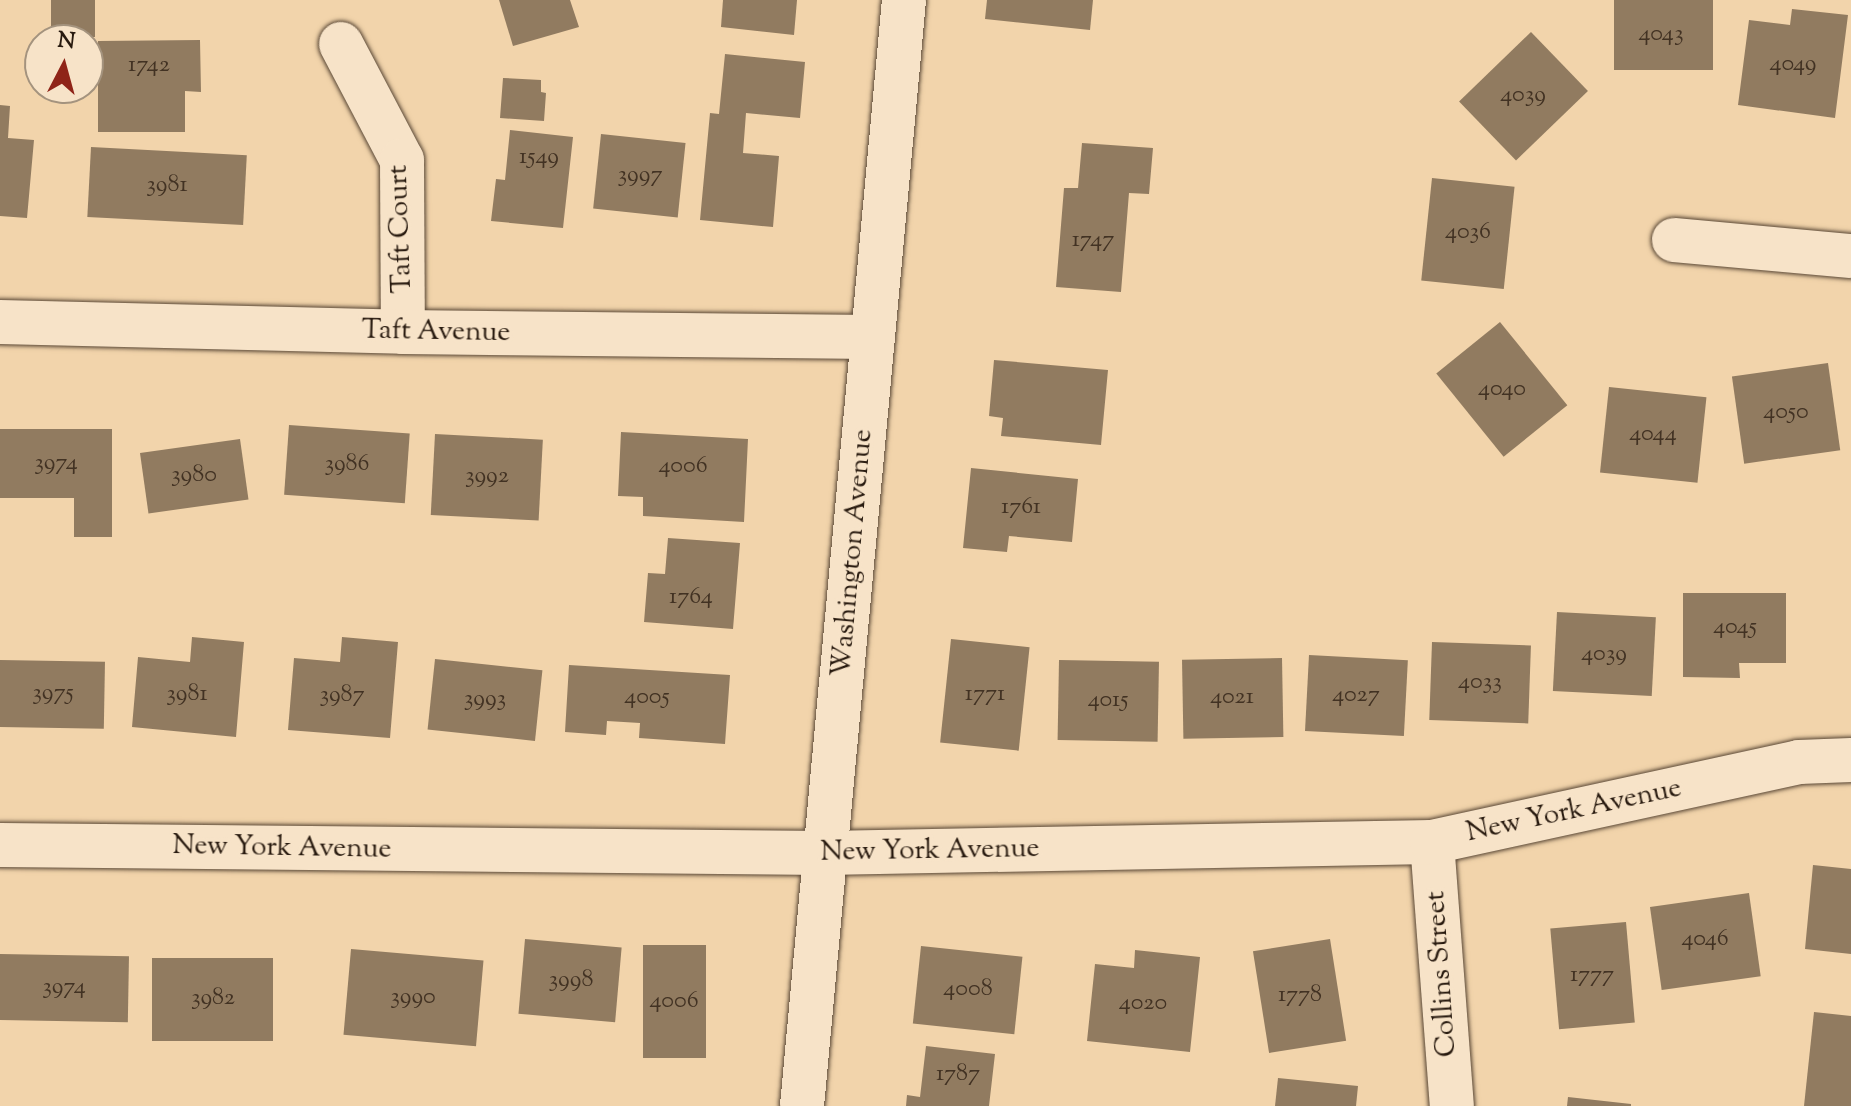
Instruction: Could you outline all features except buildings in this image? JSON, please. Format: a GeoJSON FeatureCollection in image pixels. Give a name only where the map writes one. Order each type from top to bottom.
{"type":"FeatureCollection","features":[{"type":"Feature","properties":{"kind":"street","name":"Washington Avenue"},"geometry":{"type":"LineString","coordinates":[[802,1106],[904,0]]}},
{"type":"Feature","properties":{"kind":"street","name":"Taft Court"},"geometry":{"type":"LineString","coordinates":[[341,44],[402,160],[403,332]]}},
{"type":"Feature","properties":{"kind":"street"},"geometry":{"type":"LineString","coordinates":[[1674,240],[1851,256]]}},
{"type":"Feature","properties":{"kind":"street","name":"Taft Avenue"},"geometry":{"type":"LineString","coordinates":[[0,322],[403,332],[873,337]]}},
{"type":"Feature","properties":{"kind":"street","name":"New York Avenue"},"geometry":{"type":"LineString","coordinates":[[0,845],[825,853],[1432,842],[1799,762],[1851,760]]}},
{"type":"Feature","properties":{"kind":"street","name":"Collins Street"},"geometry":{"type":"LineString","coordinates":[[1432,842],[1452,1106]]}}]}
